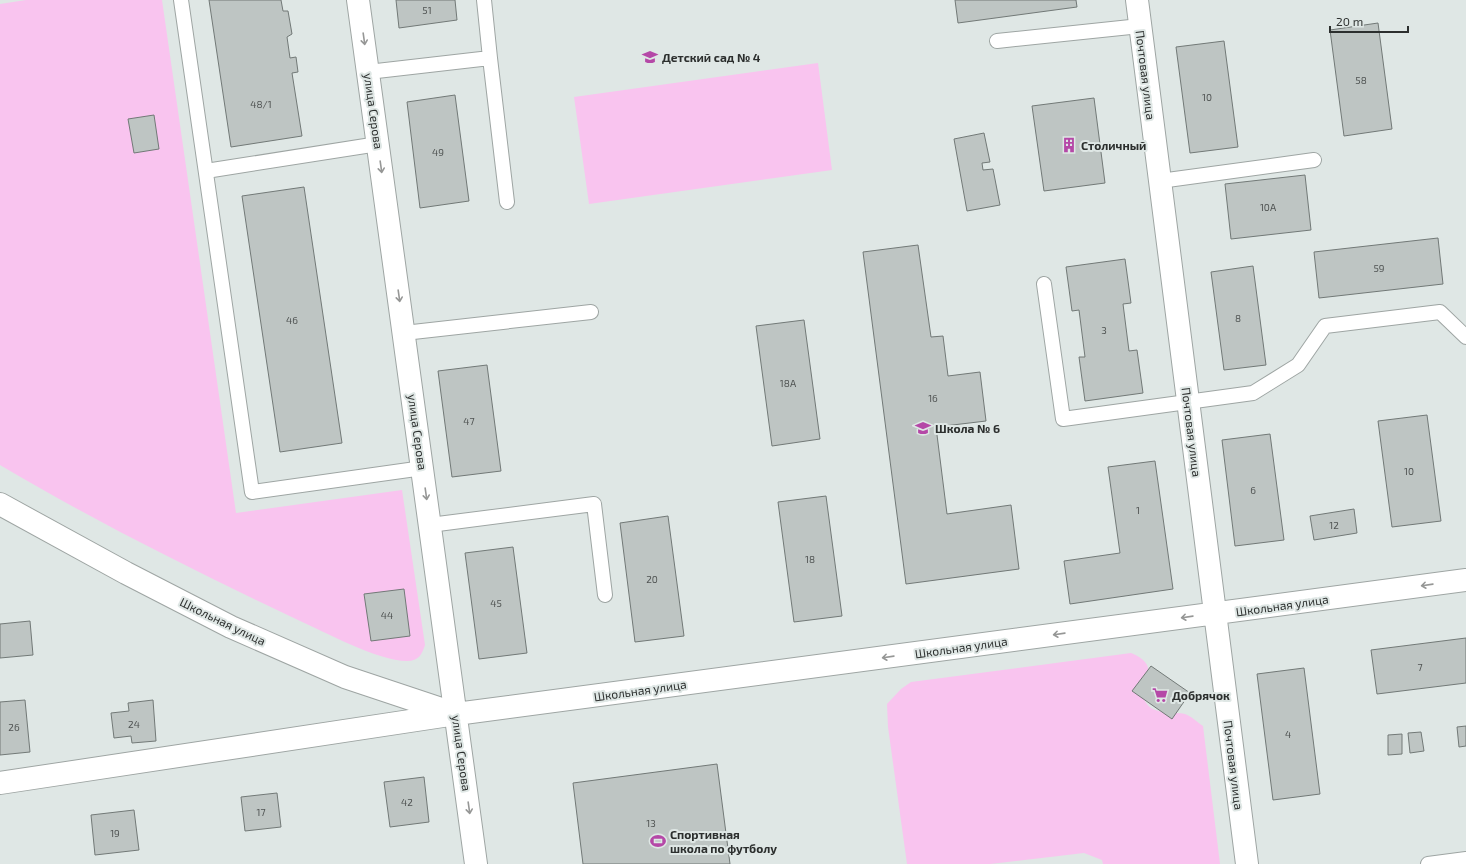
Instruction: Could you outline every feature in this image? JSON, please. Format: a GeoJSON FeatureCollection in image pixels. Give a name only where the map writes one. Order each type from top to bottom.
{"type":"FeatureCollection","features":[{"type":"Feature","properties":{"kind":"street","name":"улица Серова"},"geometry":{"type":"LineString","coordinates":[[358,0],[476,864]]}},
{"type":"Feature","properties":{"kind":"street","name":"Почтовая улица"},"geometry":{"type":"LineString","coordinates":[[1137,0],[1247,864]]}},
{"type":"Feature","properties":{"kind":"street","name":"Школьная улица"},"geometry":{"type":"LineString","coordinates":[[0,504],[126,573],[231,627],[345,677],[456,714]]}},
{"type":"Feature","properties":{"kind":"street","name":"Школьная улица"},"geometry":{"type":"LineString","coordinates":[[0,783],[456,714],[1466,580]]}},
{"type":"Feature","properties":{"kind":"lane"},"geometry":{"type":"LineString","coordinates":[[181,0],[252,492],[423,468]]}},
{"type":"Feature","properties":{"kind":"lane"},"geometry":{"type":"LineString","coordinates":[[484,0],[507,202]]}},
{"type":"Feature","properties":{"kind":"lane"},"geometry":{"type":"LineString","coordinates":[[997,41],[1140,26]]}},
{"type":"Feature","properties":{"kind":"lane"},"geometry":{"type":"LineString","coordinates":[[368,72],[490,58]]}},
{"type":"Feature","properties":{"kind":"lane"},"geometry":{"type":"LineString","coordinates":[[206,171],[378,144]]}},
{"type":"Feature","properties":{"kind":"lane"},"geometry":{"type":"LineString","coordinates":[[1160,181],[1314,160]]}},
{"type":"Feature","properties":{"kind":"lane"},"geometry":{"type":"LineString","coordinates":[[1044,284],[1062,419],[1253,393],[1298,365],[1325,326],[1440,312],[1466,338]]}},
{"type":"Feature","properties":{"kind":"lane"},"geometry":{"type":"LineString","coordinates":[[404,333],[591,312]]}},
{"type":"Feature","properties":{"kind":"lane"},"geometry":{"type":"LineString","coordinates":[[430,525],[594,504],[605,595]]}},
{"type":"Feature","properties":{"kind":"lane"},"geometry":{"type":"LineString","coordinates":[[1428,864],[1466,859]]}},
{"type":"Feature","properties":{"kind":"shaded area"},"geometry":{"type":"Polygon","coordinates":[[[26,0],[162,0],[236,513],[402,490],[425,645],[421,654],[414,660],[395,660],[367,651],[222,584],[73,507],[0,465],[0,4],[26,0]]]}},
{"type":"Feature","properties":{"kind":"shaded area"},"geometry":{"type":"Polygon","coordinates":[[[818,63],[832,170],[589,204],[574,97],[818,63]]]}},
{"type":"Feature","properties":{"kind":"shaded area"},"geometry":{"type":"Polygon","coordinates":[[[1131,653],[1142,659],[1147,665],[1147,678],[1143,691],[1147,704],[1155,710],[1185,714],[1203,726],[1220,864],[1103,864],[1102,860],[1084,853],[990,864],[907,864],[888,727],[887,704],[901,689],[911,682],[1131,653]]]}},
{"type":"Feature","properties":{"kind":"building"},"geometry":{"type":"Polygon","coordinates":[[[209,0],[281,0],[283,11],[288,11],[292,34],[287,37],[290,58],[296,57],[298,72],[292,73],[302,136],[231,147],[209,0]]]}},
{"type":"Feature","properties":{"kind":"building"},"geometry":{"type":"Polygon","coordinates":[[[396,0],[455,0],[457,20],[399,28],[396,0]]]}},
{"type":"Feature","properties":{"kind":"building"},"geometry":{"type":"Polygon","coordinates":[[[955,0],[1076,0],[1077,7],[958,23],[955,0]]]}},
{"type":"Feature","properties":{"kind":"building"},"geometry":{"type":"Polygon","coordinates":[[[1378,23],[1392,129],[1344,136],[1330,30],[1378,23]]]}},
{"type":"Feature","properties":{"kind":"building"},"geometry":{"type":"Polygon","coordinates":[[[1224,41],[1238,147],[1190,153],[1176,47],[1224,41]]]}},
{"type":"Feature","properties":{"kind":"building"},"geometry":{"type":"Polygon","coordinates":[[[455,95],[469,201],[420,208],[407,102],[455,95]]]}},
{"type":"Feature","properties":{"kind":"building","name":"Столичный"},"geometry":{"type":"Polygon","coordinates":[[[1094,98],[1105,183],[1044,191],[1032,106],[1094,98]]]}},
{"type":"Feature","properties":{"kind":"building"},"geometry":{"type":"Polygon","coordinates":[[[154,115],[159,149],[134,153],[128,119],[154,115]]]}},
{"type":"Feature","properties":{"kind":"building"},"geometry":{"type":"Polygon","coordinates":[[[984,133],[990,162],[982,163],[983,170],[993,169],[1000,205],[967,211],[954,139],[984,133]]]}},
{"type":"Feature","properties":{"kind":"building"},"geometry":{"type":"Polygon","coordinates":[[[1305,175],[1311,230],[1231,239],[1225,184],[1305,175]]]}},
{"type":"Feature","properties":{"kind":"building"},"geometry":{"type":"Polygon","coordinates":[[[304,187],[342,443],[280,452],[242,196],[304,187]]]}},
{"type":"Feature","properties":{"kind":"building"},"geometry":{"type":"Polygon","coordinates":[[[1438,238],[1443,284],[1319,298],[1314,252],[1438,238]]]}},
{"type":"Feature","properties":{"kind":"building"},"geometry":{"type":"Polygon","coordinates":[[[918,245],[931,337],[943,336],[948,376],[980,372],[986,421],[936,427],[947,514],[1011,505],[1019,569],[906,584],[863,252],[918,245]]]}},
{"type":"Feature","properties":{"kind":"building"},"geometry":{"type":"Polygon","coordinates":[[[1125,259],[1131,303],[1123,304],[1129,351],[1137,350],[1143,393],[1085,401],[1079,357],[1085,357],[1079,310],[1072,311],[1066,267],[1125,259]]]}},
{"type":"Feature","properties":{"kind":"building"},"geometry":{"type":"Polygon","coordinates":[[[1253,266],[1266,365],[1224,370],[1211,272],[1253,266]]]}},
{"type":"Feature","properties":{"kind":"building"},"geometry":{"type":"Polygon","coordinates":[[[804,320],[820,439],[772,446],[756,326],[804,320]]]}},
{"type":"Feature","properties":{"kind":"building"},"geometry":{"type":"Polygon","coordinates":[[[487,365],[501,471],[452,477],[438,371],[487,365]]]}},
{"type":"Feature","properties":{"kind":"building"},"geometry":{"type":"Polygon","coordinates":[[[1427,415],[1441,521],[1392,527],[1378,421],[1427,415]]]}},
{"type":"Feature","properties":{"kind":"building"},"geometry":{"type":"Polygon","coordinates":[[[1270,434],[1284,540],[1235,546],[1222,440],[1270,434]]]}},
{"type":"Feature","properties":{"kind":"building"},"geometry":{"type":"Polygon","coordinates":[[[1155,461],[1173,589],[1070,604],[1064,561],[1120,553],[1108,467],[1155,461]]]}},
{"type":"Feature","properties":{"kind":"building"},"geometry":{"type":"Polygon","coordinates":[[[826,496],[842,616],[794,622],[778,502],[826,496]]]}},
{"type":"Feature","properties":{"kind":"building"},"geometry":{"type":"Polygon","coordinates":[[[1354,509],[1357,533],[1314,540],[1310,516],[1354,509]]]}},
{"type":"Feature","properties":{"kind":"building"},"geometry":{"type":"Polygon","coordinates":[[[668,516],[684,636],[635,642],[620,523],[668,516]]]}},
{"type":"Feature","properties":{"kind":"building"},"geometry":{"type":"Polygon","coordinates":[[[513,547],[527,653],[479,659],[465,553],[513,547]]]}},
{"type":"Feature","properties":{"kind":"building"},"geometry":{"type":"Polygon","coordinates":[[[404,589],[410,636],[371,641],[364,594],[404,589]]]}},
{"type":"Feature","properties":{"kind":"building"},"geometry":{"type":"Polygon","coordinates":[[[30,621],[33,655],[0,658],[0,624],[30,621]]]}},
{"type":"Feature","properties":{"kind":"building"},"geometry":{"type":"Polygon","coordinates":[[[1466,638],[1466,683],[1377,694],[1371,650],[1466,638]]]}},
{"type":"Feature","properties":{"kind":"building"},"geometry":{"type":"Polygon","coordinates":[[[1151,666],[1190,693],[1172,719],[1132,691],[1151,666]]]}},
{"type":"Feature","properties":{"kind":"building"},"geometry":{"type":"Polygon","coordinates":[[[1304,668],[1320,794],[1273,800],[1257,674],[1304,668]]]}},
{"type":"Feature","properties":{"kind":"building"},"geometry":{"type":"Polygon","coordinates":[[[25,700],[30,752],[0,755],[0,702],[25,700]]]}},
{"type":"Feature","properties":{"kind":"building"},"geometry":{"type":"Polygon","coordinates":[[[153,700],[156,741],[132,743],[131,736],[114,738],[111,713],[129,711],[128,703],[153,700]]]}},
{"type":"Feature","properties":{"kind":"building"},"geometry":{"type":"Polygon","coordinates":[[[1466,726],[1466,746],[1459,747],[1457,727],[1466,726]]]}},
{"type":"Feature","properties":{"kind":"building"},"geometry":{"type":"Polygon","coordinates":[[[1421,732],[1424,751],[1410,753],[1408,733],[1421,732]]]}},
{"type":"Feature","properties":{"kind":"building"},"geometry":{"type":"Polygon","coordinates":[[[1402,734],[1402,754],[1388,755],[1388,735],[1402,734]]]}},
{"type":"Feature","properties":{"kind":"building"},"geometry":{"type":"Polygon","coordinates":[[[717,764],[730,864],[583,864],[573,783],[717,764]]]}},
{"type":"Feature","properties":{"kind":"building"},"geometry":{"type":"Polygon","coordinates":[[[424,777],[429,822],[390,827],[384,782],[424,777]]]}},
{"type":"Feature","properties":{"kind":"building"},"geometry":{"type":"Polygon","coordinates":[[[277,793],[281,827],[245,831],[241,797],[277,793]]]}},
{"type":"Feature","properties":{"kind":"building"},"geometry":{"type":"Polygon","coordinates":[[[134,810],[139,850],[95,855],[91,815],[134,810]]]}},
{"type":"Feature","properties":{"kind":"place","name":"Детский сад № 4"},"geometry":{"type":"Point","coordinates":[650,57]}},
{"type":"Feature","properties":{"kind":"place","name":"Столичный"},"geometry":{"type":"Point","coordinates":[1069,145]}},
{"type":"Feature","properties":{"kind":"place","name":"Школа № 6"},"geometry":{"type":"Point","coordinates":[923,428]}},
{"type":"Feature","properties":{"kind":"place","name":"Добрячок"},"geometry":{"type":"Point","coordinates":[1160,695]}},
{"type":"Feature","properties":{"kind":"place","name":"Спортивная школа по футболу"},"geometry":{"type":"Point","coordinates":[658,841]}}]}
